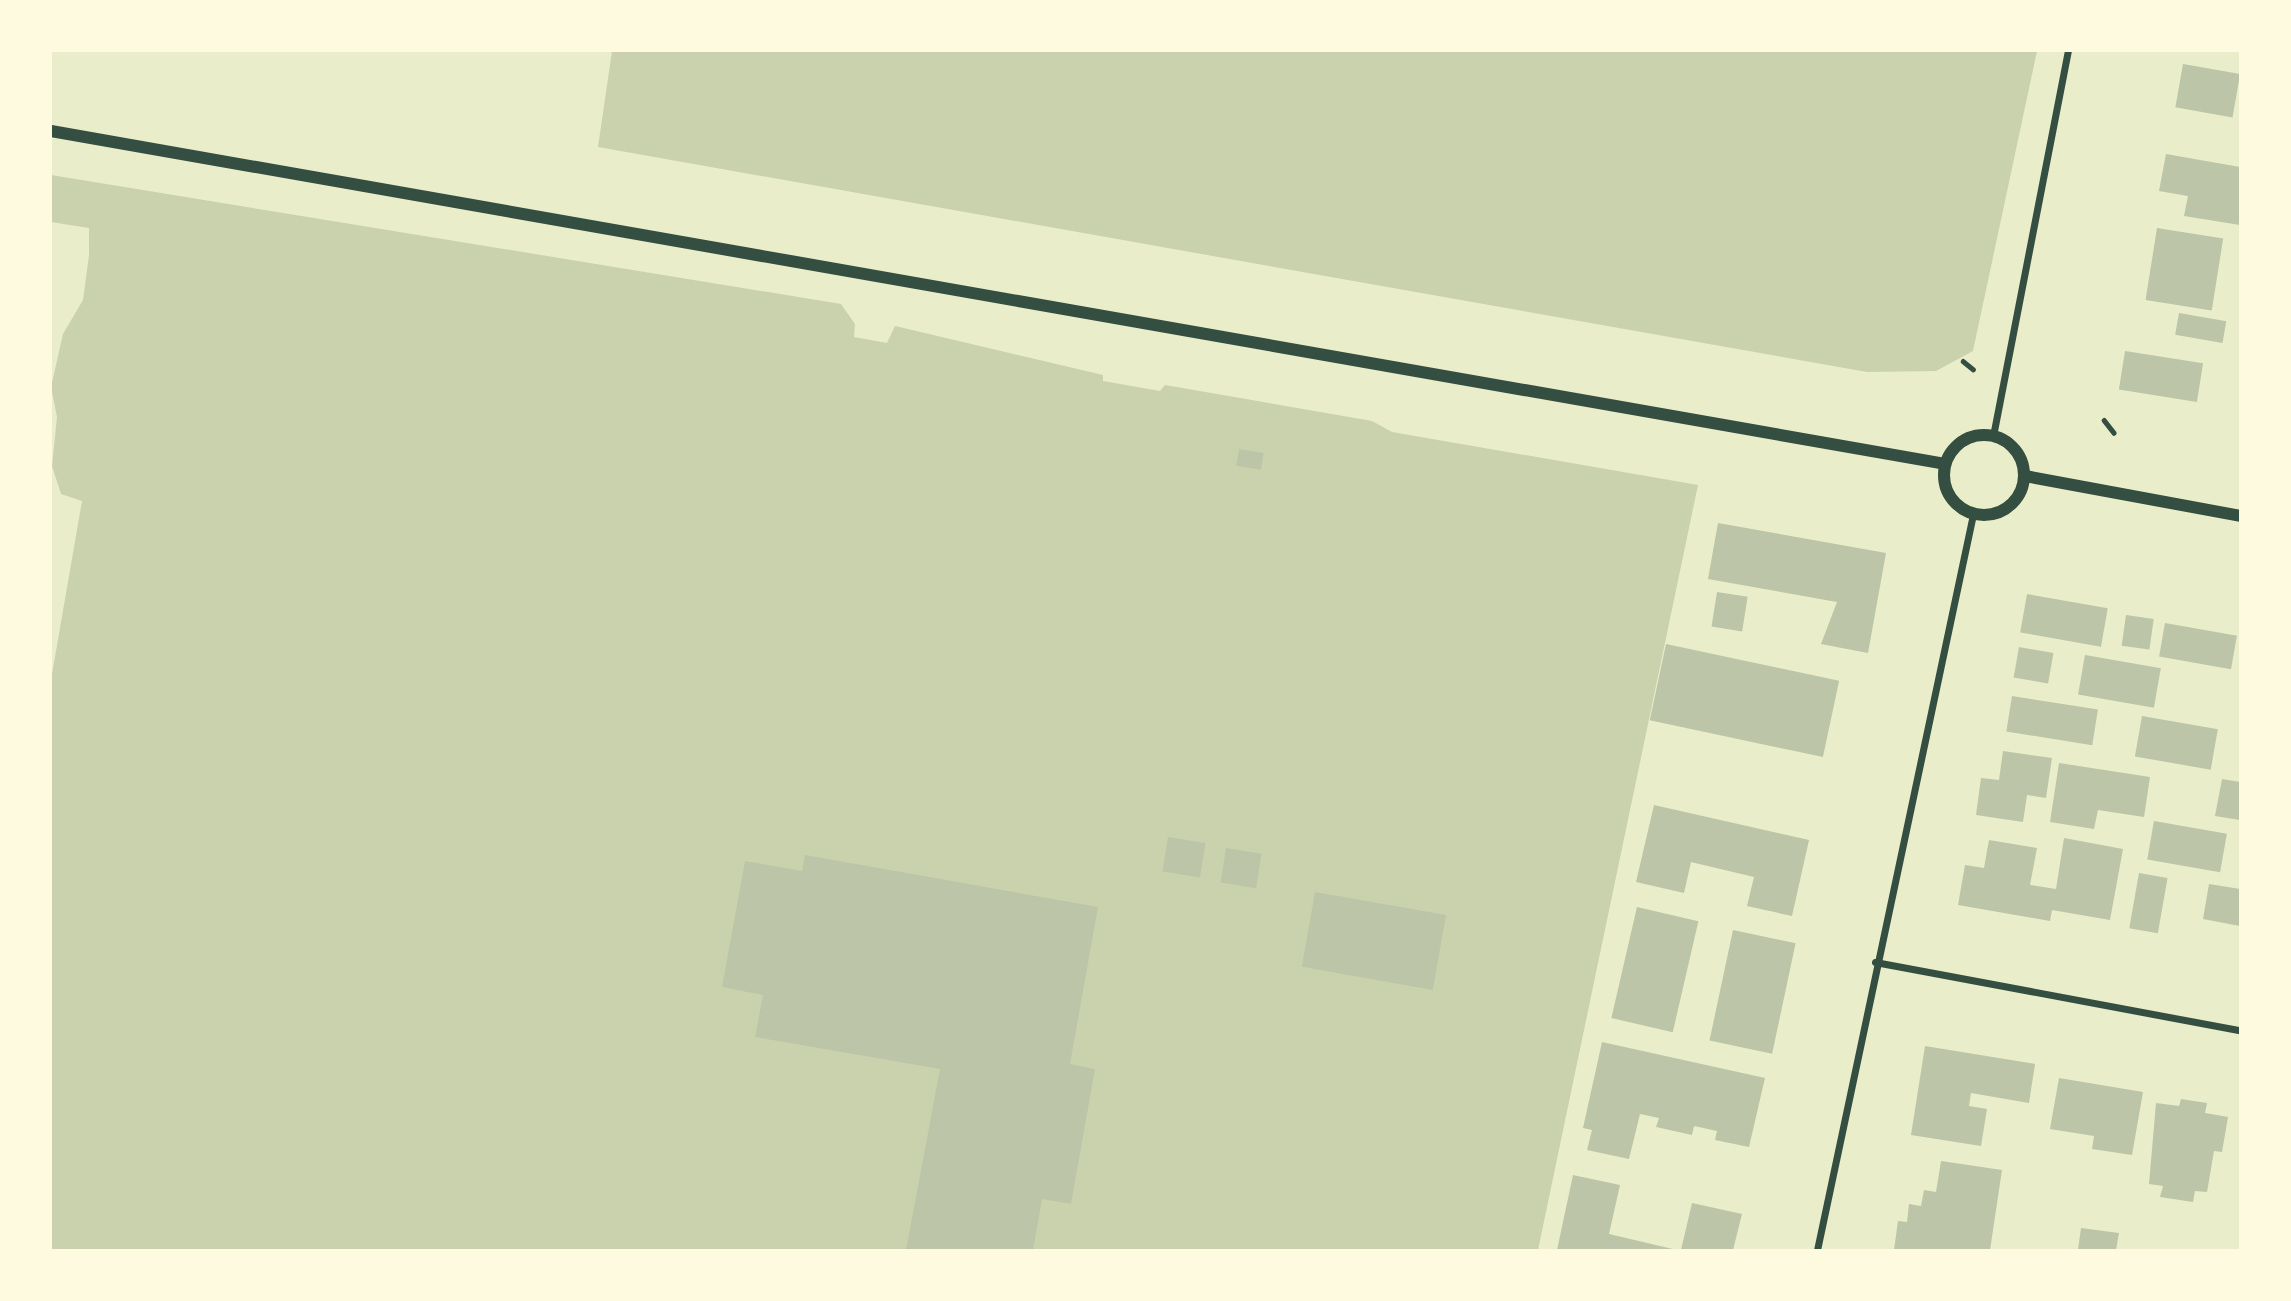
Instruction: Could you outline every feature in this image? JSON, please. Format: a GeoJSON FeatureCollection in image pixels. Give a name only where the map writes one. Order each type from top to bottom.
{"type":"FeatureCollection","features":[{"type":"Feature","properties":{"kind":"street"},"geometry":{"type":"LineString","coordinates":[[1993,436],[2068,51]]}},
{"type":"Feature","properties":{"kind":"street"},"geometry":{"type":"LineString","coordinates":[[51,131],[1945,464]]}},
{"type":"Feature","properties":{"kind":"street"},"geometry":{"type":"LineString","coordinates":[[1993,436],[2016,450],[2025,476],[2008,508],[1973,514],[1946,489],[1945,464],[1969,438],[1993,436]]}},
{"type":"Feature","properties":{"kind":"street"},"geometry":{"type":"LineString","coordinates":[[2025,476],[2240,516]]}},
{"type":"Feature","properties":{"kind":"street"},"geometry":{"type":"LineString","coordinates":[[1817,1250],[1874,962],[1973,514]]}},
{"type":"Feature","properties":{"kind":"street"},"geometry":{"type":"LineString","coordinates":[[1874,962],[2240,1030]]}},
{"type":"Feature","properties":{"kind":"path"},"geometry":{"type":"LineString","coordinates":[[1963,361],[1973,369]]}},
{"type":"Feature","properties":{"kind":"path"},"geometry":{"type":"LineString","coordinates":[[2104,419],[2114,433]]}},
{"type":"Feature","properties":{"kind":"green space"},"geometry":{"type":"Polygon","coordinates":[[[612,51],[2037,51],[1973,351],[1936,371],[1867,372],[598,147],[612,51]]]}},
{"type":"Feature","properties":{"kind":"green space"},"geometry":{"type":"Polygon","coordinates":[[[51,175],[841,304],[855,324],[854,337],[887,343],[895,326],[1103,375],[1103,381],[1160,391],[1165,385],[1372,421],[1392,432],[1698,485],[1538,1250],[51,1250],[51,680],[82,501],[61,494],[52,466],[57,417],[51,387],[63,334],[83,300],[89,255],[89,228],[51,222],[51,175]]]}},
{"type":"Feature","properties":{"kind":"building"},"geometry":{"type":"Polygon","coordinates":[[[2183,64],[2240,74],[2232,117],[2175,107],[2183,64]]]}},
{"type":"Feature","properties":{"kind":"building"},"geometry":{"type":"Polygon","coordinates":[[[2166,154],[2240,167],[2240,225],[2184,216],[2188,196],[2159,191],[2166,154]]]}},
{"type":"Feature","properties":{"kind":"building"},"geometry":{"type":"Polygon","coordinates":[[[2157,228],[2223,238],[2212,311],[2146,300],[2157,228]]]}},
{"type":"Feature","properties":{"kind":"building"},"geometry":{"type":"Polygon","coordinates":[[[2179,313],[2226,321],[2222,343],[2175,335],[2179,313]]]}},
{"type":"Feature","properties":{"kind":"building"},"geometry":{"type":"Polygon","coordinates":[[[2125,351],[2203,363],[2197,402],[2119,390],[2125,351]]]}},
{"type":"Feature","properties":{"kind":"building"},"geometry":{"type":"Polygon","coordinates":[[[1239,449],[1264,453],[1261,470],[1236,466],[1239,449]]]}},
{"type":"Feature","properties":{"kind":"building"},"geometry":{"type":"Polygon","coordinates":[[[1718,523],[1886,553],[1868,653],[1821,644],[1837,602],[1708,579],[1718,523]]]}},
{"type":"Feature","properties":{"kind":"building"},"geometry":{"type":"Polygon","coordinates":[[[1717,592],[1748,597],[1742,631],[1712,627],[1717,592]]]}},
{"type":"Feature","properties":{"kind":"building"},"geometry":{"type":"Polygon","coordinates":[[[2027,594],[2108,608],[2101,647],[2020,632],[2027,594]]]}},
{"type":"Feature","properties":{"kind":"building"},"geometry":{"type":"Polygon","coordinates":[[[2126,615],[2154,619],[2149,650],[2122,646],[2126,615]]]}},
{"type":"Feature","properties":{"kind":"building"},"geometry":{"type":"Polygon","coordinates":[[[2165,623],[2237,636],[2231,669],[2159,656],[2165,623]]]}},
{"type":"Feature","properties":{"kind":"building"},"geometry":{"type":"Polygon","coordinates":[[[1666,644],[1839,681],[1823,757],[1650,720],[1666,644]]]}},
{"type":"Feature","properties":{"kind":"building"},"geometry":{"type":"Polygon","coordinates":[[[2019,647],[2053,653],[2048,684],[2014,678],[2019,647]]]}},
{"type":"Feature","properties":{"kind":"building"},"geometry":{"type":"Polygon","coordinates":[[[2085,655],[2161,668],[2154,708],[2078,694],[2085,655]]]}},
{"type":"Feature","properties":{"kind":"building"},"geometry":{"type":"Polygon","coordinates":[[[2012,696],[2098,710],[2092,745],[2006,732],[2012,696]]]}},
{"type":"Feature","properties":{"kind":"building"},"geometry":{"type":"Polygon","coordinates":[[[2142,716],[2218,729],[2211,770],[2135,756],[2142,716]]]}},
{"type":"Feature","properties":{"kind":"building"},"geometry":{"type":"Polygon","coordinates":[[[2003,751],[2052,758],[2046,798],[2027,795],[2023,822],[1976,815],[1981,778],[1999,780],[2003,751]]]}},
{"type":"Feature","properties":{"kind":"building"},"geometry":{"type":"Polygon","coordinates":[[[2059,763],[2150,777],[2144,817],[2098,810],[2094,829],[2050,822],[2059,763]]]}},
{"type":"Feature","properties":{"kind":"building"},"geometry":{"type":"Polygon","coordinates":[[[2222,779],[2240,782],[2240,820],[2215,816],[2222,779]]]}},
{"type":"Feature","properties":{"kind":"building"},"geometry":{"type":"Polygon","coordinates":[[[1654,805],[1809,840],[1792,916],[1747,906],[1754,877],[1691,862],[1684,893],[1636,882],[1654,805]]]}},
{"type":"Feature","properties":{"kind":"building"},"geometry":{"type":"Polygon","coordinates":[[[2154,821],[2227,834],[2220,872],[2147,859],[2154,821]]]}},
{"type":"Feature","properties":{"kind":"building"},"geometry":{"type":"Polygon","coordinates":[[[1168,837],[1206,843],[1200,878],[1163,872],[1168,837]]]}},
{"type":"Feature","properties":{"kind":"building"},"geometry":{"type":"Polygon","coordinates":[[[2064,838],[2123,849],[2110,920],[2052,910],[2050,921],[1958,905],[1965,865],[1984,868],[1989,840],[2037,848],[2030,885],[2056,889],[2064,838]]]}},
{"type":"Feature","properties":{"kind":"building"},"geometry":{"type":"Polygon","coordinates":[[[1226,848],[1262,854],[1256,888],[1221,883],[1226,848]]]}},
{"type":"Feature","properties":{"kind":"building"},"geometry":{"type":"Polygon","coordinates":[[[805,855],[1098,907],[1070,1064],[1095,1069],[1071,1204],[1042,1199],[1033,1250],[906,1250],[940,1069],[755,1037],[763,995],[722,987],[745,861],[802,871],[805,855]]]}},
{"type":"Feature","properties":{"kind":"building"},"geometry":{"type":"Polygon","coordinates":[[[2139,873],[2168,878],[2158,933],[2129,928],[2139,873]]]}},
{"type":"Feature","properties":{"kind":"building"},"geometry":{"type":"Polygon","coordinates":[[[2209,884],[2240,889],[2240,926],[2203,919],[2209,884]]]}},
{"type":"Feature","properties":{"kind":"building"},"geometry":{"type":"Polygon","coordinates":[[[1315,892],[1446,915],[1433,990],[1302,967],[1315,892]]]}},
{"type":"Feature","properties":{"kind":"building"},"geometry":{"type":"Polygon","coordinates":[[[1637,907],[1698,921],[1673,1032],[1611,1018],[1637,907]]]}},
{"type":"Feature","properties":{"kind":"building"},"geometry":{"type":"Polygon","coordinates":[[[1733,930],[1796,943],[1772,1054],[1710,1041],[1733,930]]]}},
{"type":"Feature","properties":{"kind":"building"},"geometry":{"type":"Polygon","coordinates":[[[1602,1042],[1765,1078],[1749,1147],[1715,1140],[1717,1131],[1694,1126],[1692,1135],[1656,1127],[1659,1118],[1640,1114],[1629,1159],[1587,1150],[1592,1130],[1583,1128],[1602,1042]]]}},
{"type":"Feature","properties":{"kind":"building"},"geometry":{"type":"Polygon","coordinates":[[[1925,1046],[2035,1064],[2029,1103],[1971,1093],[1969,1106],[1987,1109],[1981,1146],[1911,1135],[1925,1046]]]}},
{"type":"Feature","properties":{"kind":"building"},"geometry":{"type":"Polygon","coordinates":[[[2059,1078],[2143,1092],[2132,1155],[2092,1149],[2094,1136],[2050,1129],[2059,1078]]]}},
{"type":"Feature","properties":{"kind":"building"},"geometry":{"type":"Polygon","coordinates":[[[2181,1099],[2207,1103],[2205,1113],[2228,1117],[2222,1152],[2214,1151],[2207,1192],[2195,1191],[2193,1202],[2160,1197],[2163,1186],[2149,1184],[2156,1103],[2179,1106],[2181,1099]]]}},
{"type":"Feature","properties":{"kind":"building"},"geometry":{"type":"Polygon","coordinates":[[[1941,1161],[2002,1170],[1990,1250],[1894,1250],[1898,1221],[1907,1222],[1909,1204],[1921,1206],[1924,1190],[1936,1192],[1941,1161]]]}},
{"type":"Feature","properties":{"kind":"building"},"geometry":{"type":"Polygon","coordinates":[[[1573,1175],[1620,1185],[1609,1234],[1677,1250],[1557,1250],[1573,1175]]]}},
{"type":"Feature","properties":{"kind":"building"},"geometry":{"type":"Polygon","coordinates":[[[1692,1203],[1742,1214],[1733,1250],[1681,1250],[1692,1203]]]}},
{"type":"Feature","properties":{"kind":"building"},"geometry":{"type":"Polygon","coordinates":[[[2081,1228],[2119,1233],[2116,1250],[2078,1250],[2081,1228]]]}}]}
